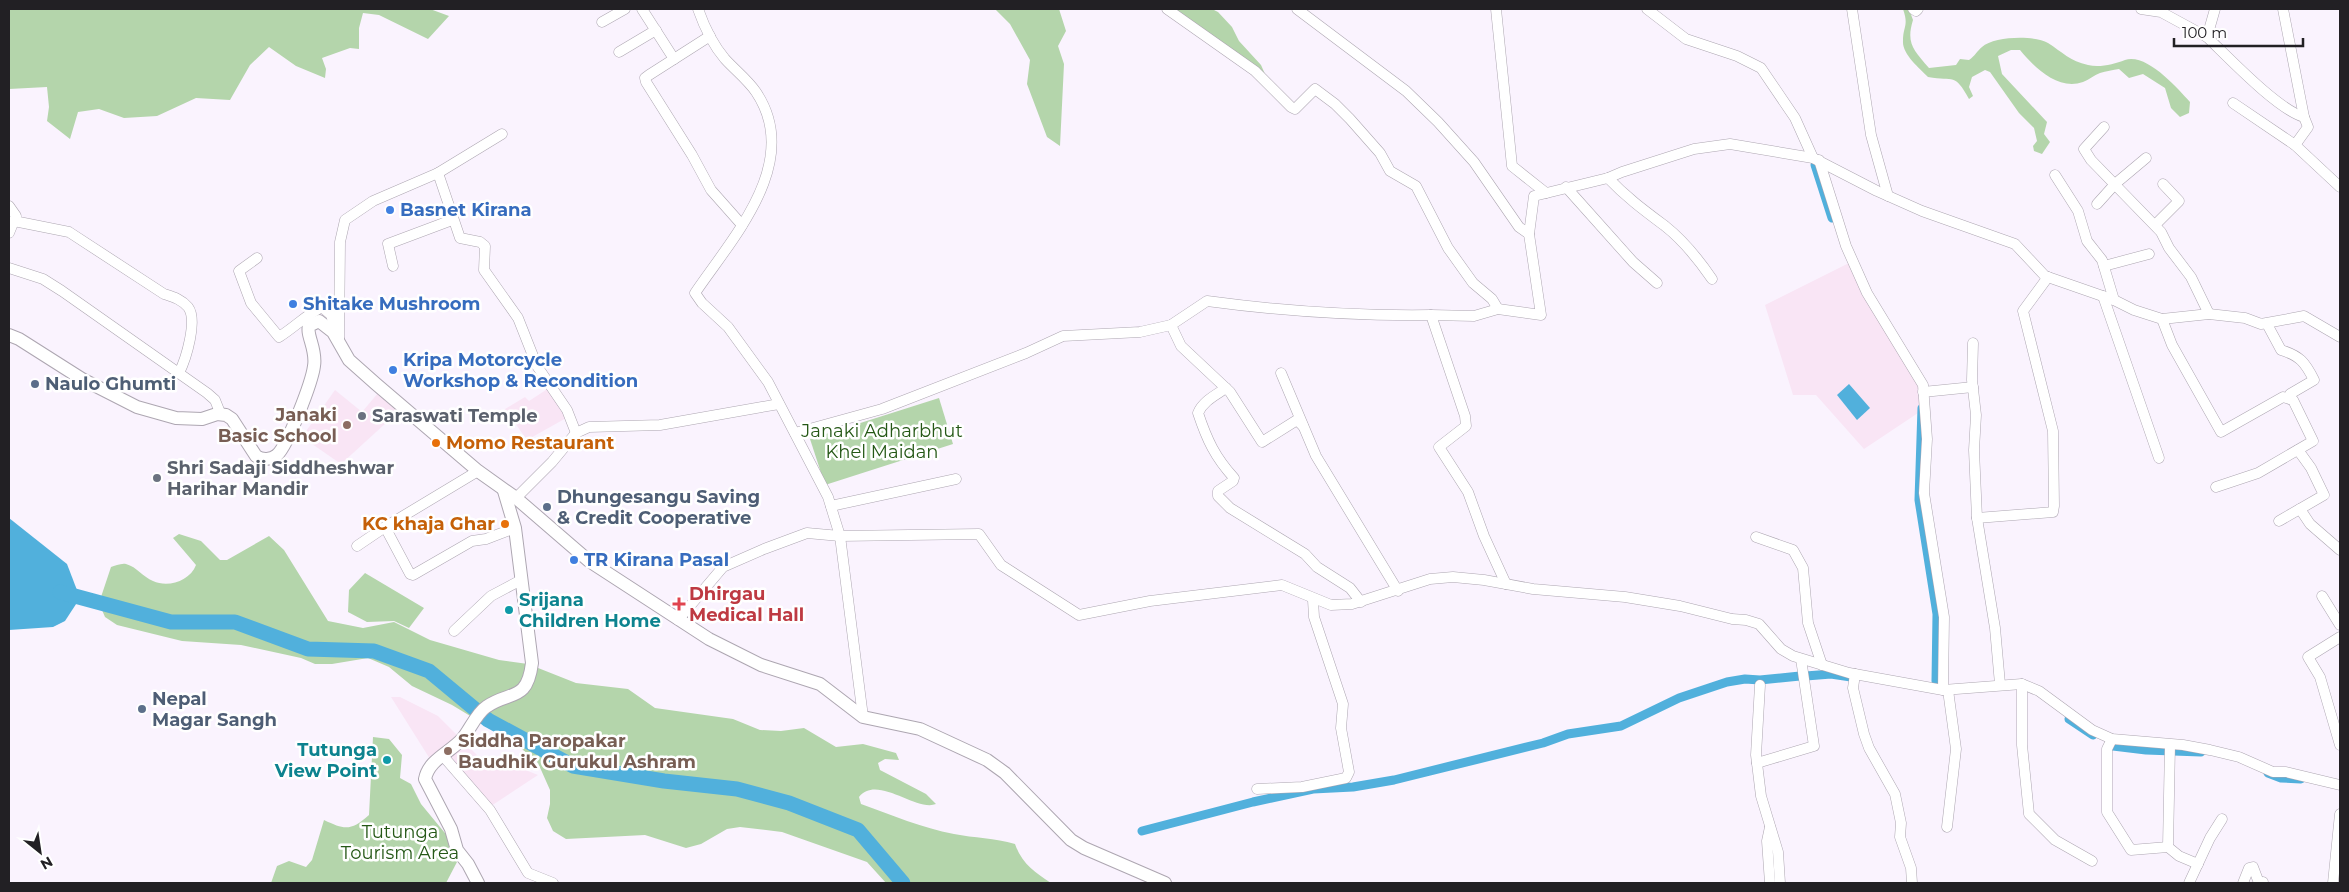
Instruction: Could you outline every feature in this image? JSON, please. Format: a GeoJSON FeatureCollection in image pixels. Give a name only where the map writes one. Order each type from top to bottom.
{"type":"FeatureCollection","features":[{"type":"Feature","properties":{"kind":"main road"},"geometry":{"type":"LineString","coordinates":[[9,335],[19,339],[82,379],[137,407],[176,418],[202,419],[221,415],[232,419],[254,452],[261,459],[270,459],[277,455],[293,425],[314,368],[316,353],[308,331],[309,326],[319,321],[333,332],[349,360],[478,471],[516,498],[589,562],[709,639],[762,665],[820,684],[863,717],[920,729],[987,760],[1005,773],[1078,844],[1165,883]]}},
{"type":"Feature","properties":{"kind":"main road"},"geometry":{"type":"LineString","coordinates":[[478,883],[468,864],[457,850],[451,829],[425,779],[430,765],[443,756],[462,738],[485,707],[513,697],[523,690],[531,677],[532,663],[515,528],[504,491]]}},
{"type":"Feature","properties":{"kind":"street"},"geometry":{"type":"LineString","coordinates":[[602,22],[625,9]]}},
{"type":"Feature","properties":{"kind":"street"},"geometry":{"type":"LineString","coordinates":[[642,9],[674,59]]}},
{"type":"Feature","properties":{"kind":"street"},"geometry":{"type":"LineString","coordinates":[[698,9],[710,36],[723,57],[756,92],[770,123],[771,162],[742,225],[728,249],[695,293],[702,303],[728,327],[768,382],[831,506],[840,536],[863,717]]}},
{"type":"Feature","properties":{"kind":"street"},"geometry":{"type":"LineString","coordinates":[[1167,9],[1255,71],[1291,107],[1295,109],[1314,89],[1336,104],[1380,153],[1390,171],[1416,186],[1448,248],[1473,283],[1492,299],[1498,309]]}},
{"type":"Feature","properties":{"kind":"street"},"geometry":{"type":"LineString","coordinates":[[1297,9],[1406,91],[1474,162],[1519,227],[1530,234]]}},
{"type":"Feature","properties":{"kind":"street"},"geometry":{"type":"LineString","coordinates":[[1496,9],[1512,166],[1546,193]]}},
{"type":"Feature","properties":{"kind":"street"},"geometry":{"type":"LineString","coordinates":[[1647,9],[1686,39],[1737,56],[1761,68],[1795,118],[1816,159],[1846,246],[1864,286],[1923,384],[1927,439],[1924,493],[1944,617],[1945,690],[1956,750],[1947,827]]}},
{"type":"Feature","properties":{"kind":"street"},"geometry":{"type":"LineString","coordinates":[[1852,9],[1871,135],[1888,196]]}},
{"type":"Feature","properties":{"kind":"street"},"geometry":{"type":"LineString","coordinates":[[1913,9],[1916,11],[1918,9]]}},
{"type":"Feature","properties":{"kind":"street"},"geometry":{"type":"LineString","coordinates":[[2140,9],[2161,12],[2207,37],[2236,66],[2292,114],[2304,117]]}},
{"type":"Feature","properties":{"kind":"street"},"geometry":{"type":"LineString","coordinates":[[2207,37],[2215,9]]}},
{"type":"Feature","properties":{"kind":"street"},"geometry":{"type":"LineString","coordinates":[[2283,9],[2304,117],[2308,127],[2295,144]]}},
{"type":"Feature","properties":{"kind":"street"},"geometry":{"type":"LineString","coordinates":[[619,52],[656,30]]}},
{"type":"Feature","properties":{"kind":"street"},"geometry":{"type":"LineString","coordinates":[[710,36],[645,78],[711,190],[742,225]]}},
{"type":"Feature","properties":{"kind":"street"},"geometry":{"type":"LineString","coordinates":[[2234,103],[2295,144],[2340,187]]}},
{"type":"Feature","properties":{"kind":"street"},"geometry":{"type":"LineString","coordinates":[[2104,127],[2084,149],[2091,160],[2155,225],[2191,277],[2209,314]]}},
{"type":"Feature","properties":{"kind":"street"},"geometry":{"type":"LineString","coordinates":[[339,342],[340,242],[345,220],[373,201],[438,173],[502,134]]}},
{"type":"Feature","properties":{"kind":"street"},"geometry":{"type":"LineString","coordinates":[[795,432],[882,409],[1026,353],[1063,336],[1140,332],[1171,325],[1207,301],[1338,314],[1474,316],[1498,309],[1540,315],[1530,234],[1534,196],[1608,178],[1694,149],[1730,144],[1816,159],[1888,196],[1922,211],[2015,244],[2048,277],[2108,298],[2134,310],[2162,318],[2209,314],[2267,324],[2294,316],[2304,316],[2340,336]]}},
{"type":"Feature","properties":{"kind":"street"},"geometry":{"type":"LineString","coordinates":[[2096,204],[2146,158]]}},
{"type":"Feature","properties":{"kind":"street"},"geometry":{"type":"LineString","coordinates":[[438,173],[450,204],[452,220],[460,238],[480,242],[485,246],[484,270],[518,318],[537,366],[567,410],[576,433]]}},
{"type":"Feature","properties":{"kind":"street"},"geometry":{"type":"LineString","coordinates":[[2055,175],[2078,211],[2087,241],[2104,266],[2108,298],[2159,458]]}},
{"type":"Feature","properties":{"kind":"street"},"geometry":{"type":"LineString","coordinates":[[1608,178],[1622,193],[1678,238],[1696,256],[1712,279]]}},
{"type":"Feature","properties":{"kind":"street"},"geometry":{"type":"LineString","coordinates":[[2155,225],[2179,201],[2163,184]]}},
{"type":"Feature","properties":{"kind":"street"},"geometry":{"type":"LineString","coordinates":[[1566,187],[1633,262],[1657,283]]}},
{"type":"Feature","properties":{"kind":"street"},"geometry":{"type":"LineString","coordinates":[[9,206],[16,216],[9,233]]}},
{"type":"Feature","properties":{"kind":"street"},"geometry":{"type":"LineString","coordinates":[[14,220],[69,232],[164,294],[180,299],[190,309],[192,324],[186,360],[179,373]]}},
{"type":"Feature","properties":{"kind":"street"},"geometry":{"type":"LineString","coordinates":[[393,266],[388,244],[452,220]]}},
{"type":"Feature","properties":{"kind":"street"},"geometry":{"type":"LineString","coordinates":[[2104,266],[2149,254]]}},
{"type":"Feature","properties":{"kind":"street"},"geometry":{"type":"LineString","coordinates":[[257,258],[239,271],[251,303],[279,337],[300,324],[308,314],[322,307],[331,315],[339,342]]}},
{"type":"Feature","properties":{"kind":"street"},"geometry":{"type":"LineString","coordinates":[[9,268],[43,279],[179,373],[214,400],[221,415]]}},
{"type":"Feature","properties":{"kind":"street"},"geometry":{"type":"LineString","coordinates":[[1978,518],[2053,512],[2053,430],[2023,311],[2048,277]]}},
{"type":"Feature","properties":{"kind":"street"},"geometry":{"type":"LineString","coordinates":[[1431,314],[1465,416],[1466,426],[1439,447],[1468,492],[1484,536],[1506,584]]}},
{"type":"Feature","properties":{"kind":"street"},"geometry":{"type":"LineString","coordinates":[[2162,318],[2172,345],[2221,432],[2263,406],[2283,397],[2293,400],[2313,441],[2258,473],[2216,487]]}},
{"type":"Feature","properties":{"kind":"street"},"geometry":{"type":"LineString","coordinates":[[2267,324],[2281,350],[2296,355],[2308,367],[2314,380],[2290,394],[2290,399]]}},
{"type":"Feature","properties":{"kind":"street"},"geometry":{"type":"LineString","coordinates":[[1171,325],[1180,346],[1226,388],[1262,442],[1297,420],[1302,426]]}},
{"type":"Feature","properties":{"kind":"street"},"geometry":{"type":"LineString","coordinates":[[1973,344],[1972,387],[1976,415],[1974,450],[1978,518],[1995,628],[2000,684]]}},
{"type":"Feature","properties":{"kind":"street"},"geometry":{"type":"LineString","coordinates":[[1281,373],[1316,456],[1333,487],[1398,591]]}},
{"type":"Feature","properties":{"kind":"street"},"geometry":{"type":"LineString","coordinates":[[1923,392],[1972,387]]}},
{"type":"Feature","properties":{"kind":"street"},"geometry":{"type":"LineString","coordinates":[[1226,388],[1206,403],[1198,413],[1213,451],[1234,478],[1234,481],[1218,491],[1218,496],[1230,508],[1305,554],[1317,568],[1350,588],[1361,602]]}},
{"type":"Feature","properties":{"kind":"street"},"geometry":{"type":"LineString","coordinates":[[516,498],[552,462],[576,433],[589,427],[660,425],[779,404]]}},
{"type":"Feature","properties":{"kind":"street"},"geometry":{"type":"LineString","coordinates":[[2279,521],[2324,495],[2311,468],[2298,450]]}},
{"type":"Feature","properties":{"kind":"street"},"geometry":{"type":"LineString","coordinates":[[356,546],[478,471]]}},
{"type":"Feature","properties":{"kind":"street"},"geometry":{"type":"LineString","coordinates":[[831,506],[956,479]]}},
{"type":"Feature","properties":{"kind":"street"},"geometry":{"type":"LineString","coordinates":[[2300,509],[2310,524],[2340,550]]}},
{"type":"Feature","properties":{"kind":"street"},"geometry":{"type":"LineString","coordinates":[[385,527],[410,574],[413,575],[472,541],[486,540],[515,528]]}},
{"type":"Feature","properties":{"kind":"street"},"geometry":{"type":"LineString","coordinates":[[678,620],[723,567],[764,548],[807,533],[840,536],[979,534],[1001,565],[1079,615],[1150,601],[1282,585],[1313,600],[1331,605],[1361,602],[1430,580],[1454,577],[1533,589],[1625,597],[1680,606],[1732,619],[1746,620],[1759,624],[1781,649],[1801,659],[1855,674],[1945,690],[2000,684],[2022,684],[2039,691],[2092,730],[2112,739],[2169,749],[2210,750],[2239,757],[2273,772],[2286,772],[2340,785]]}},
{"type":"Feature","properties":{"kind":"street"},"geometry":{"type":"LineString","coordinates":[[1756,537],[1792,550],[1803,568],[1808,623],[1822,665]]}},
{"type":"Feature","properties":{"kind":"street"},"geometry":{"type":"LineString","coordinates":[[454,631],[491,596],[521,580]]}},
{"type":"Feature","properties":{"kind":"street"},"geometry":{"type":"LineString","coordinates":[[2322,596],[2340,625]]}},
{"type":"Feature","properties":{"kind":"street"},"geometry":{"type":"LineString","coordinates":[[1258,789],[1302,787],[1346,778],[1349,772],[1341,728],[1343,704],[1314,617],[1313,600]]}},
{"type":"Feature","properties":{"kind":"street"},"geometry":{"type":"LineString","coordinates":[[2340,637],[2308,657],[2320,677],[2340,745]]}},
{"type":"Feature","properties":{"kind":"street"},"geometry":{"type":"LineString","coordinates":[[1757,763],[1814,746],[1801,659]]}},
{"type":"Feature","properties":{"kind":"street"},"geometry":{"type":"LineString","coordinates":[[1855,674],[1853,688],[1864,734],[1895,794],[1901,823],[1900,837],[1911,868],[1912,883]]}},
{"type":"Feature","properties":{"kind":"street"},"geometry":{"type":"LineString","coordinates":[[2022,684],[2022,745],[2029,814],[2055,840],[2092,861]]}},
{"type":"Feature","properties":{"kind":"street"},"geometry":{"type":"LineString","coordinates":[[1760,685],[1757,763],[1761,796],[1778,852],[1780,883]]}},
{"type":"Feature","properties":{"kind":"street"},"geometry":{"type":"LineString","coordinates":[[2112,739],[2107,749],[2107,812],[2131,850],[2168,847],[2179,856],[2198,864]]}},
{"type":"Feature","properties":{"kind":"street"},"geometry":{"type":"LineString","coordinates":[[2168,847],[2169,749]]}},
{"type":"Feature","properties":{"kind":"street"},"geometry":{"type":"LineString","coordinates":[[443,756],[490,810],[528,873],[553,883]]}},
{"type":"Feature","properties":{"kind":"street"},"geometry":{"type":"LineString","coordinates":[[2333,883],[2340,814]]}},
{"type":"Feature","properties":{"kind":"street"},"geometry":{"type":"LineString","coordinates":[[2188,883],[2222,819]]}},
{"type":"Feature","properties":{"kind":"street"},"geometry":{"type":"LineString","coordinates":[[1770,826],[1767,841],[1770,883]]}},
{"type":"Feature","properties":{"kind":"street"},"geometry":{"type":"LineString","coordinates":[[2243,883],[2250,868],[2253,867],[2258,883],[2263,882]]}},
{"type":"Feature","properties":{"kind":"shaded area"},"geometry":{"type":"Polygon","coordinates":[[[1849,263],[1921,389],[1921,411],[1864,449],[1816,395],[1793,395],[1765,305],[1849,263]]]}},
{"type":"Feature","properties":{"kind":"shaded area"},"geometry":{"type":"Polygon","coordinates":[[[549,388],[568,417],[527,440],[505,409],[525,397],[529,401],[549,388]]]}},
{"type":"Feature","properties":{"kind":"shaded area","name":"Janaki Basic School"},"geometry":{"type":"Polygon","coordinates":[[[335,390],[362,412],[379,392],[399,411],[341,464],[302,437],[335,390]]]}},
{"type":"Feature","properties":{"kind":"shaded area","name":"Siddha Paropakar Baudhik Gurukul Ashram"},"geometry":{"type":"Polygon","coordinates":[[[391,697],[400,697],[438,716],[491,769],[518,767],[538,775],[491,806],[449,758],[430,759],[391,697]]]}},
{"type":"Feature","properties":{"kind":"green space"},"geometry":{"type":"Polygon","coordinates":[[[9,9],[430,9],[449,16],[428,39],[379,15],[363,13],[359,28],[359,49],[350,48],[322,58],[326,69],[325,78],[296,66],[269,47],[250,65],[230,100],[196,98],[157,116],[124,118],[99,109],[78,112],[70,139],[47,121],[49,107],[47,87],[9,89],[9,9]]]}},
{"type":"Feature","properties":{"kind":"green space"},"geometry":{"type":"Polygon","coordinates":[[[995,9],[1059,9],[1066,31],[1058,46],[1064,64],[1060,146],[1047,137],[1027,84],[1030,60],[1010,24],[995,9]]]}},
{"type":"Feature","properties":{"kind":"green space"},"geometry":{"type":"Polygon","coordinates":[[[1171,9],[1212,9],[1218,12],[1232,27],[1239,41],[1261,65],[1268,81],[1171,9]]]}},
{"type":"Feature","properties":{"kind":"green space"},"geometry":{"type":"Polygon","coordinates":[[[1903,9],[1909,9],[1913,20],[1910,35],[1912,46],[1929,68],[1956,65],[1960,59],[1969,60],[1982,47],[1996,41],[2015,38],[2042,40],[2071,59],[2088,65],[2102,66],[2134,59],[2143,62],[2161,73],[2190,102],[2189,113],[2180,117],[2171,108],[2165,88],[2143,74],[2129,78],[2119,69],[2100,73],[2083,82],[2065,83],[2047,76],[2020,50],[2011,50],[1998,56],[2002,74],[2047,122],[2044,134],[2050,142],[2042,154],[2034,151],[2033,146],[2037,141],[2034,128],[2019,113],[1990,72],[1985,70],[1972,77],[1969,87],[1973,96],[1969,99],[1957,81],[1928,77],[1916,65],[1908,56],[1903,46],[1906,23],[1903,9]]]}},
{"type":"Feature","properties":{"kind":"green space","name":"Janaki Adharbhut Khel Maidan"},"geometry":{"type":"Polygon","coordinates":[[[939,398],[953,444],[825,485],[810,439],[939,398]]]}},
{"type":"Feature","properties":{"kind":"green space"},"geometry":{"type":"Polygon","coordinates":[[[179,534],[201,541],[220,560],[227,560],[269,536],[284,550],[328,621],[363,628],[394,622],[430,640],[499,660],[528,664],[576,683],[628,689],[655,708],[733,719],[760,730],[781,731],[804,728],[836,747],[863,744],[896,753],[899,760],[885,759],[878,763],[880,770],[926,794],[936,804],[918,803],[886,791],[876,790],[867,791],[859,797],[861,804],[930,828],[1015,844],[1025,862],[1051,883],[886,883],[867,862],[782,832],[740,827],[727,829],[701,844],[686,848],[645,835],[566,839],[553,831],[547,818],[550,790],[538,763],[515,743],[452,705],[412,686],[389,667],[368,658],[332,664],[315,664],[301,658],[241,645],[182,641],[117,625],[105,617],[99,603],[111,567],[126,564],[149,579],[165,584],[178,582],[193,571],[196,565],[173,538],[179,534]]]}},
{"type":"Feature","properties":{"kind":"green space"},"geometry":{"type":"Polygon","coordinates":[[[365,573],[424,608],[409,628],[394,621],[367,622],[348,612],[349,590],[365,573]]]}},
{"type":"Feature","properties":{"kind":"green space","name":"Tutunga Tourism Area"},"geometry":{"type":"Polygon","coordinates":[[[373,737],[389,739],[402,755],[400,778],[411,784],[421,804],[449,838],[457,862],[446,883],[271,883],[277,866],[289,861],[306,867],[312,860],[324,820],[337,826],[348,827],[357,824],[369,815],[373,737]]]}},
{"type":"Feature","properties":{"kind":"water"},"geometry":{"type":"Polygon","coordinates":[[[1849,384],[1870,408],[1857,420],[1837,395],[1849,384]]]}},
{"type":"Feature","properties":{"kind":"water"},"geometry":{"type":"Polygon","coordinates":[[[9,518],[67,564],[80,598],[65,621],[53,627],[9,630],[9,518]]]}},
{"type":"Feature","properties":{"kind":"waterway"},"geometry":{"type":"LineString","coordinates":[[1815,165],[1832,218]]}},
{"type":"Feature","properties":{"kind":"waterway"},"geometry":{"type":"LineString","coordinates":[[1922,408],[1919,500],[1937,614],[1936,681]]}},
{"type":"Feature","properties":{"kind":"waterway"},"geometry":{"type":"LineString","coordinates":[[60,592],[171,622],[235,622],[308,649],[374,651],[429,671],[488,720],[573,766],[664,781],[737,789],[789,803],[858,830],[903,883]]}},
{"type":"Feature","properties":{"kind":"waterway"},"geometry":{"type":"LineString","coordinates":[[1806,676],[1831,674],[1851,677]]}},
{"type":"Feature","properties":{"kind":"waterway"},"geometry":{"type":"LineString","coordinates":[[1142,831],[1253,802],[1313,789],[1353,787],[1394,780],[1543,743],[1568,734],[1621,726],[1679,698],[1727,682],[1745,679],[1760,680],[1800,676]]}},
{"type":"Feature","properties":{"kind":"waterway"},"geometry":{"type":"LineString","coordinates":[[2069,719],[2093,735]]}},
{"type":"Feature","properties":{"kind":"waterway"},"geometry":{"type":"LineString","coordinates":[[2113,746],[2146,750],[2201,752]]}},
{"type":"Feature","properties":{"kind":"waterway"},"geometry":{"type":"LineString","coordinates":[[2268,773],[2281,778],[2301,779]]}},
{"type":"Feature","properties":{"kind":"place","name":"Basnet Kirana"},"geometry":{"type":"Point","coordinates":[390,210]}},
{"type":"Feature","properties":{"kind":"place","name":"Shitake Mushroom"},"geometry":{"type":"Point","coordinates":[293,304]}},
{"type":"Feature","properties":{"kind":"place","name":"Kripa Motorcycle Workshop & Recondition"},"geometry":{"type":"Point","coordinates":[393,370]}},
{"type":"Feature","properties":{"kind":"place","name":"Naulo Ghumti"},"geometry":{"type":"Point","coordinates":[35,384]}},
{"type":"Feature","properties":{"kind":"place","name":"Saraswati Temple"},"geometry":{"type":"Point","coordinates":[362,416]}},
{"type":"Feature","properties":{"kind":"place","name":"Janaki Basic School"},"geometry":{"type":"Point","coordinates":[347,425]}},
{"type":"Feature","properties":{"kind":"place","name":"Momo Restaurant"},"geometry":{"type":"Point","coordinates":[436,443]}},
{"type":"Feature","properties":{"kind":"place","name":"Shri Sadaji Siddheshwar Harihar Mandir"},"geometry":{"type":"Point","coordinates":[157,478]}},
{"type":"Feature","properties":{"kind":"place","name":"Dhungesangu Saving & Credit Cooperative"},"geometry":{"type":"Point","coordinates":[547,507]}},
{"type":"Feature","properties":{"kind":"place","name":"KC khaja Ghar"},"geometry":{"type":"Point","coordinates":[505,524]}},
{"type":"Feature","properties":{"kind":"place","name":"TR Kirana Pasal"},"geometry":{"type":"Point","coordinates":[574,560]}},
{"type":"Feature","properties":{"kind":"place","name":"Dhirgau Medical Hall"},"geometry":{"type":"Point","coordinates":[679,604]}},
{"type":"Feature","properties":{"kind":"place","name":"Srijana Children Home"},"geometry":{"type":"Point","coordinates":[509,610]}},
{"type":"Feature","properties":{"kind":"place","name":"Nepal Magar Sangh"},"geometry":{"type":"Point","coordinates":[142,709]}},
{"type":"Feature","properties":{"kind":"place","name":"Siddha Paropakar Baudhik Gurukul Ashram"},"geometry":{"type":"Point","coordinates":[448,751]}},
{"type":"Feature","properties":{"kind":"place","name":"Tutunga View Point"},"geometry":{"type":"Point","coordinates":[387,760]}}]}
